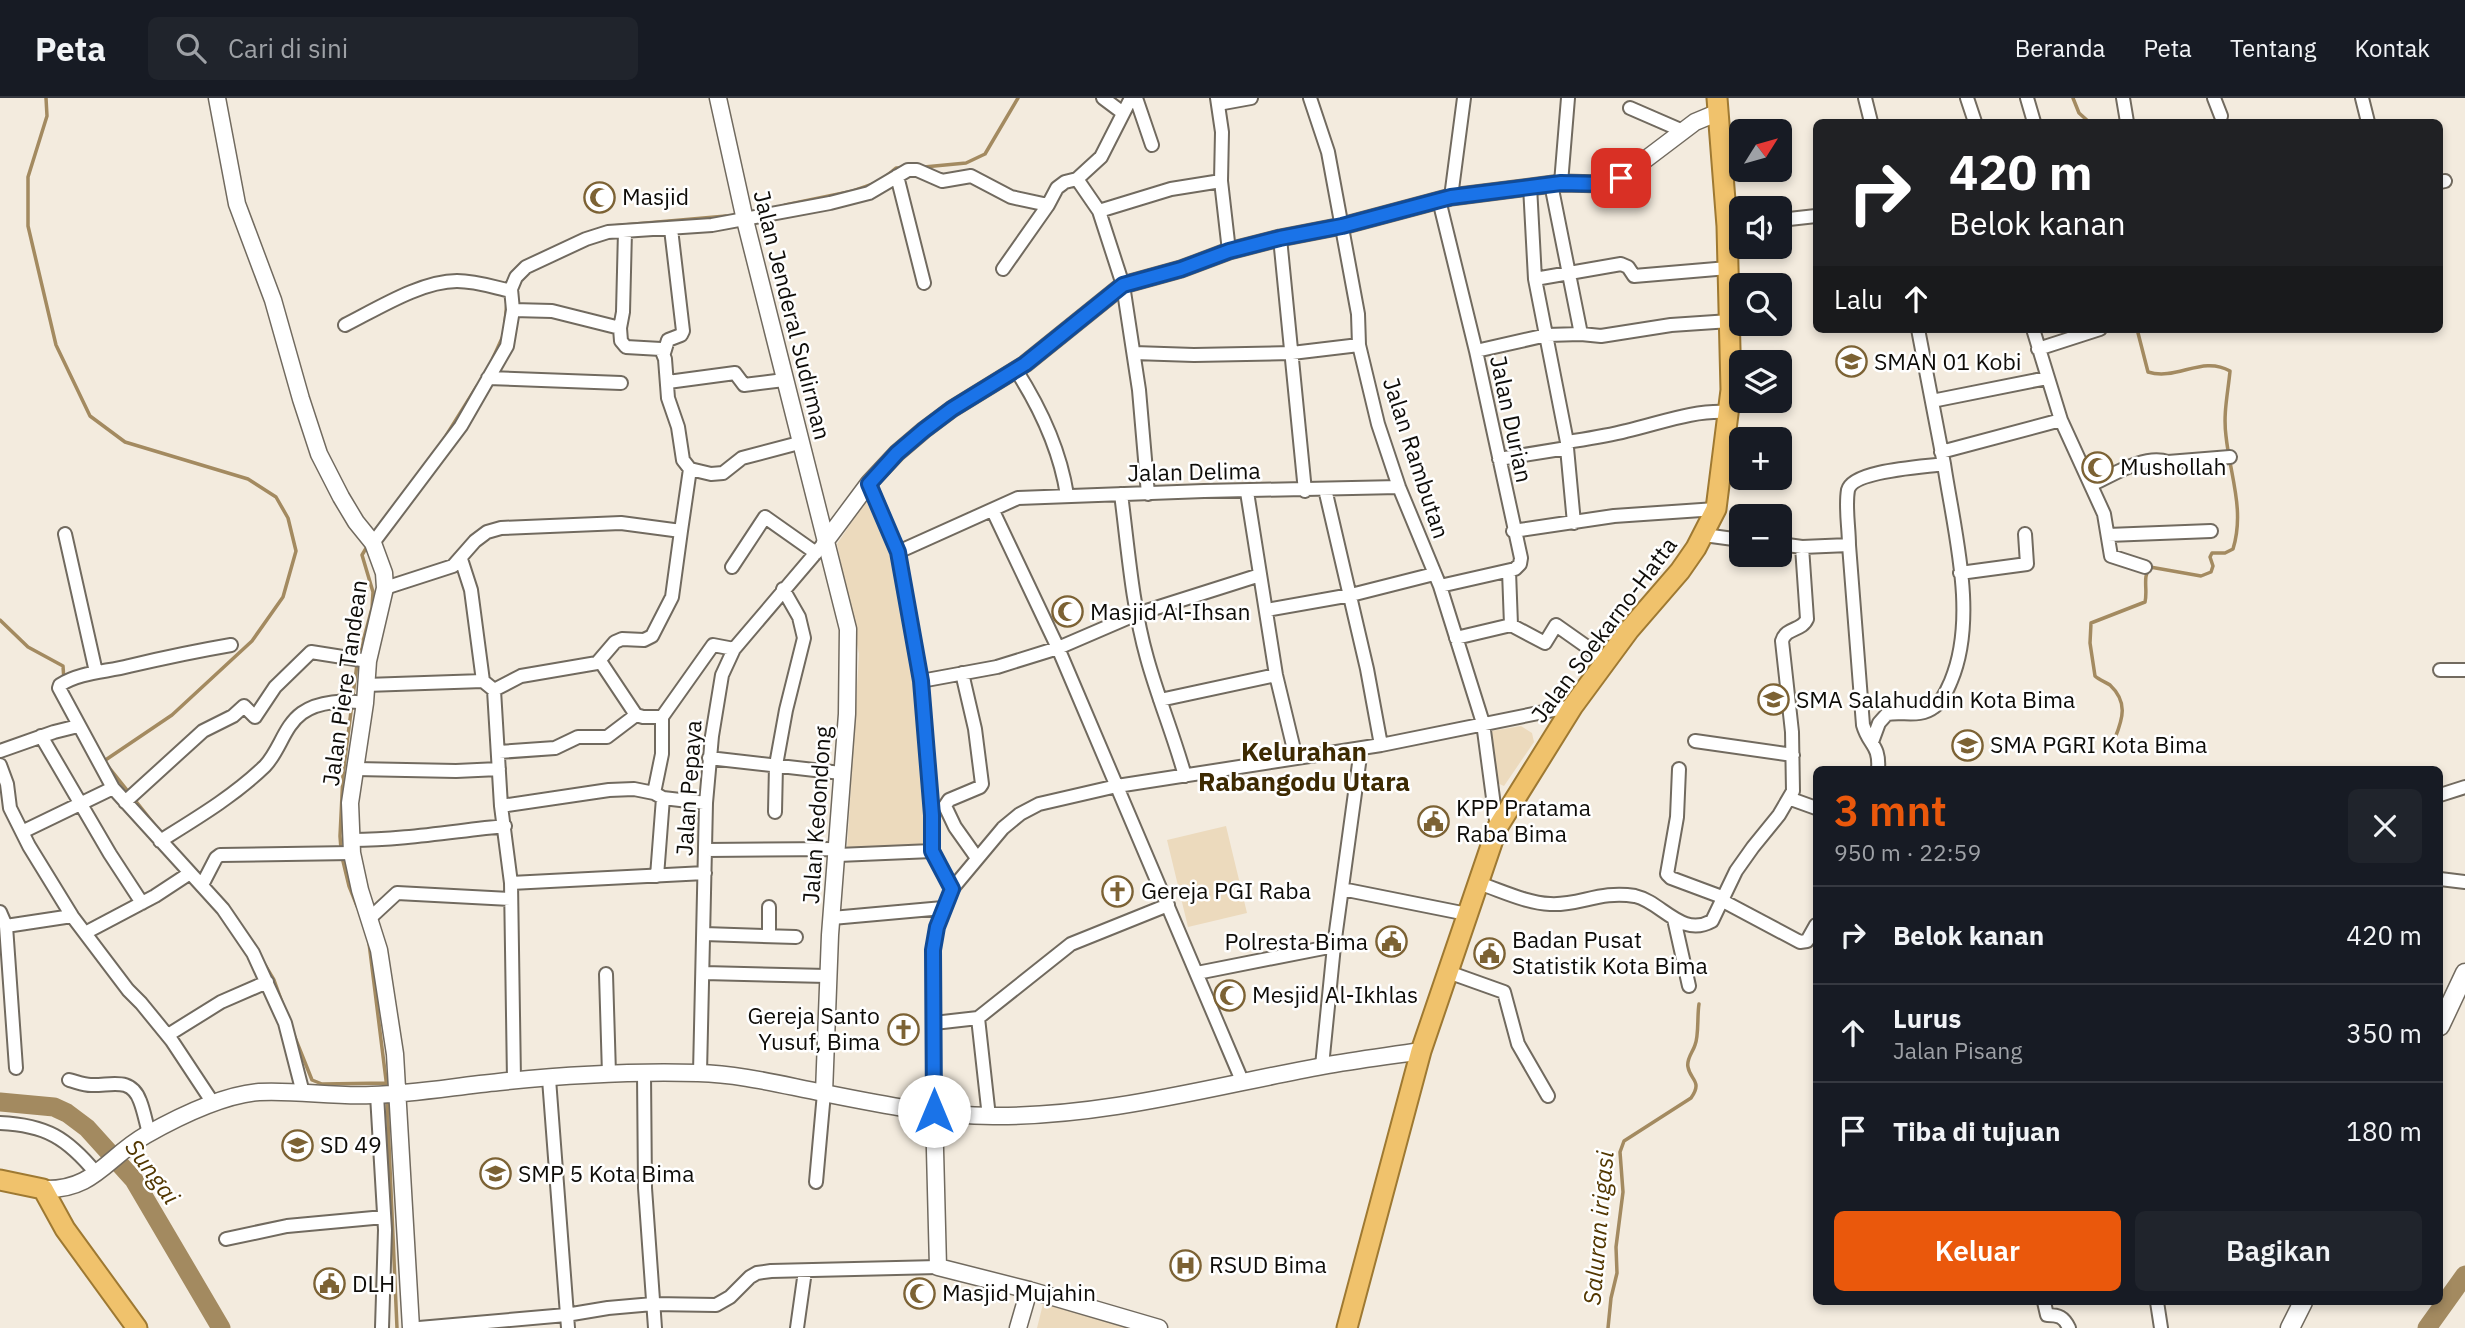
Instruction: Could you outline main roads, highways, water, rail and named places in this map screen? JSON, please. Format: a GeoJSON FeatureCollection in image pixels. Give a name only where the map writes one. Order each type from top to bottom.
{"type":"FeatureCollection","features":[{"type":"Feature","properties":{"kind":"highway","name":"Jalan Soekarno-Hatta"},"geometry":{"type":"LineString","coordinates":[[1718,105],[1730,196]]}},
{"type":"Feature","properties":{"kind":"highway","name":"Jalan Soekarno-Hatta"},"geometry":{"type":"LineString","coordinates":[[1347,1328],[1421,1051],[1497,828],[1573,706],[1656,597],[1680,571],[1704,535],[1716,509],[1731,390],[1729,259]]}},
{"type":"Feature","properties":{"kind":"highway"},"geometry":{"type":"LineString","coordinates":[[0,1180],[43,1189],[60,1220],[137,1328]]}},
{"type":"Feature","properties":{"kind":"main road"},"geometry":{"type":"LineString","coordinates":[[2443,1020],[2465,973]]}},
{"type":"Feature","properties":{"kind":"main road"},"geometry":{"type":"LineString","coordinates":[[2290,1328],[2302,1305]]}},
{"type":"Feature","properties":{"kind":"waterway"},"geometry":{"type":"LineString","coordinates":[[46,98],[47,116],[28,177],[28,226],[56,345],[90,416],[125,442],[248,479],[276,497],[288,518],[296,551],[283,597],[252,641],[172,715],[104,761]]}},
{"type":"Feature","properties":{"kind":"waterway"},"geometry":{"type":"LineString","coordinates":[[924,167],[966,163],[985,154],[1018,98]]}},
{"type":"Feature","properties":{"kind":"waterway"},"geometry":{"type":"LineString","coordinates":[[2073,98],[2079,113],[2086,119]]}},
{"type":"Feature","properties":{"kind":"waterway"},"geometry":{"type":"LineString","coordinates":[[885,177],[896,168],[902,168]]}},
{"type":"Feature","properties":{"kind":"waterway"},"geometry":{"type":"LineString","coordinates":[[785,205],[853,191],[873,184]]}},
{"type":"Feature","properties":{"kind":"waterway"},"geometry":{"type":"LineString","coordinates":[[612,226],[726,216]]}},
{"type":"Feature","properties":{"kind":"waterway"},"geometry":{"type":"LineString","coordinates":[[505,322],[507,302]]}},
{"type":"Feature","properties":{"kind":"waterway"},"geometry":{"type":"LineString","coordinates":[[2115,738],[2122,717],[2122,704],[2116,691],[2095,676],[2090,643],[2091,623],[2145,602],[2146,575],[2150,567],[2201,576],[2211,572],[2212,553],[2225,553],[2233,549],[2238,520],[2225,428],[2230,371],[2209,366],[2159,374],[2148,372],[2138,333]]}},
{"type":"Feature","properties":{"kind":"waterway"},"geometry":{"type":"LineString","coordinates":[[493,358],[503,336]]}},
{"type":"Feature","properties":{"kind":"waterway"},"geometry":{"type":"LineString","coordinates":[[444,439],[477,386]]}},
{"type":"Feature","properties":{"kind":"waterway"},"geometry":{"type":"LineString","coordinates":[[341,849],[343,775],[357,664],[372,608],[373,592],[362,555],[368,545]]}},
{"type":"Feature","properties":{"kind":"waterway"},"geometry":{"type":"LineString","coordinates":[[0,620],[28,647],[63,666],[64,681]]}},
{"type":"Feature","properties":{"kind":"waterway"},"geometry":{"type":"LineString","coordinates":[[107,765],[154,824]]}},
{"type":"Feature","properties":{"kind":"waterway"},"geometry":{"type":"LineString","coordinates":[[342,857],[357,906]]}},
{"type":"Feature","properties":{"kind":"waterway"},"geometry":{"type":"LineString","coordinates":[[369,943],[387,1088]]}},
{"type":"Feature","properties":{"kind":"waterway"},"geometry":{"type":"LineString","coordinates":[[265,965],[283,1005]]}},
{"type":"Feature","properties":{"kind":"waterway","name":"Saluran irigasi"},"geometry":{"type":"LineString","coordinates":[[1608,1328],[1617,1273],[1616,1247],[1623,1192],[1620,1152],[1624,1141],[1691,1098],[1696,1084],[1688,1064],[1696,1041],[1699,1004]]}},
{"type":"Feature","properties":{"kind":"waterway"},"geometry":{"type":"LineString","coordinates":[[294,1035],[312,1080],[322,1084],[387,1083]]}},
{"type":"Feature","properties":{"kind":"waterway"},"geometry":{"type":"LineString","coordinates":[[387,1099],[397,1328]]}},
{"type":"Feature","properties":{"kind":"waterway","name":"Sungai"},"geometry":{"type":"LineString","coordinates":[[0,1102],[54,1107],[87,1128],[134,1180],[221,1328]]}},
{"type":"Feature","properties":{"kind":"waterway"},"geometry":{"type":"LineString","coordinates":[[2427,1328],[2465,1275]]}},
{"type":"Feature","properties":{"kind":"place","name":"Masjid"},"geometry":{"type":"Point","coordinates":[599,197]}},
{"type":"Feature","properties":{"kind":"place","name":"SMAN 01 Kobi"},"geometry":{"type":"Point","coordinates":[1851,362]}},
{"type":"Feature","properties":{"kind":"place","name":"Mushollah"},"geometry":{"type":"Point","coordinates":[2097,467]}},
{"type":"Feature","properties":{"kind":"place","name":"Masjid Al-Ihsan"},"geometry":{"type":"Point","coordinates":[1067,612]}},
{"type":"Feature","properties":{"kind":"place","name":"SMA Salahuddin Kota Bima"},"geometry":{"type":"Point","coordinates":[1773,700]}},
{"type":"Feature","properties":{"kind":"place","name":"SMA PGRI Kota Bima"},"geometry":{"type":"Point","coordinates":[1967,745]}},
{"type":"Feature","properties":{"kind":"place","name":"KPP Pratama Raba Bima"},"geometry":{"type":"Point","coordinates":[1433,821]}},
{"type":"Feature","properties":{"kind":"place","name":"Gereja PGI Raba"},"geometry":{"type":"Point","coordinates":[1118,891]}},
{"type":"Feature","properties":{"kind":"place","name":"Polresta Bima"},"geometry":{"type":"Point","coordinates":[1391,942]}},
{"type":"Feature","properties":{"kind":"place","name":"Badan Pusat Statistik Kota Bima"},"geometry":{"type":"Point","coordinates":[1489,953]}},
{"type":"Feature","properties":{"kind":"place","name":"Mesjid Al-Ikhlas"},"geometry":{"type":"Point","coordinates":[1229,995]}},
{"type":"Feature","properties":{"kind":"place","name":"Gereja Santo Yusuf, Bima"},"geometry":{"type":"Point","coordinates":[903,1029]}},
{"type":"Feature","properties":{"kind":"place","name":"SD 49"},"geometry":{"type":"Point","coordinates":[297,1145]}},
{"type":"Feature","properties":{"kind":"place","name":"SMP 5 Kota Bima"},"geometry":{"type":"Point","coordinates":[495,1174]}},
{"type":"Feature","properties":{"kind":"place","name":"RSUD Bima"},"geometry":{"type":"Point","coordinates":[1186,1265]}},
{"type":"Feature","properties":{"kind":"place","name":"DLH"},"geometry":{"type":"Point","coordinates":[329,1284]}},
{"type":"Feature","properties":{"kind":"place","name":"Masjid Mujahin"},"geometry":{"type":"Point","coordinates":[919,1293]}},
{"type":"Feature","properties":{"kind":"district","name":"Kelurahan Rabangodu Utara"},"geometry":{"type":"Point","coordinates":[1304,767]}}]}
